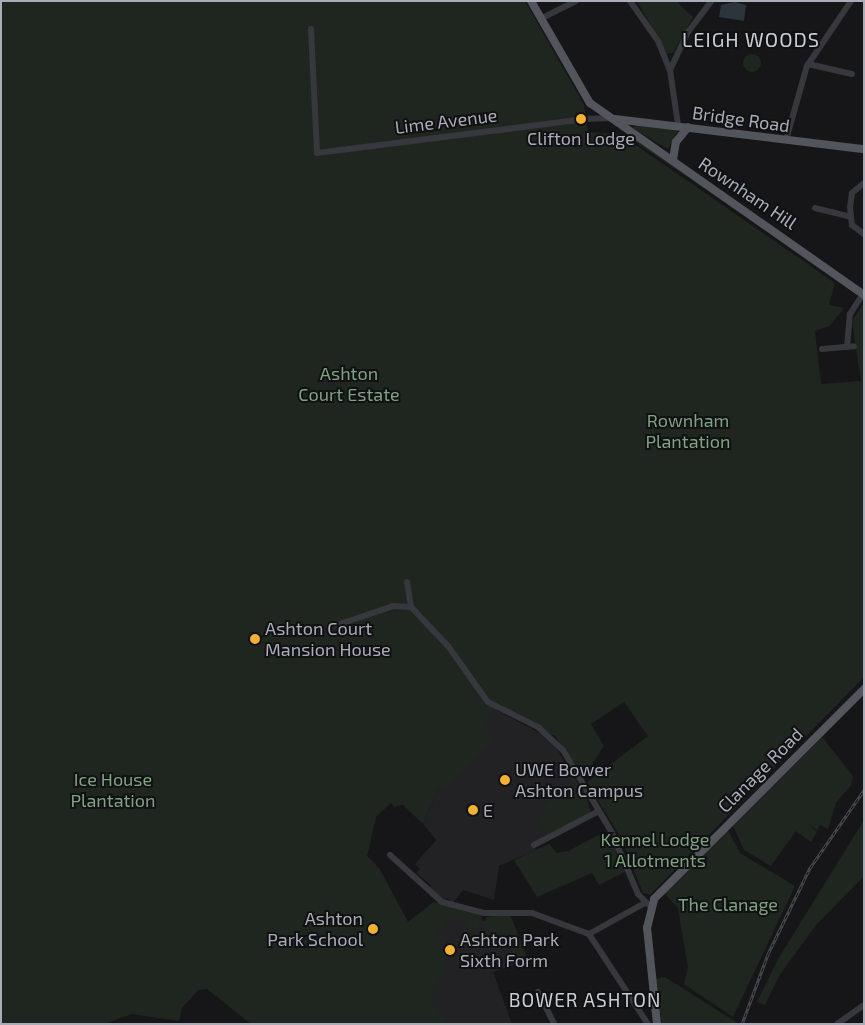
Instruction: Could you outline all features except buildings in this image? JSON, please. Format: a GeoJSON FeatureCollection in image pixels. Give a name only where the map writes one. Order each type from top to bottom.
{"type":"FeatureCollection","features":[{"type":"Feature","properties":{"kind":"main road"},"geometry":{"type":"LineString","coordinates":[[531,1],[590,103],[611,117]]}},
{"type":"Feature","properties":{"kind":"main road"},"geometry":{"type":"LineString","coordinates":[[582,89],[611,117]]}},
{"type":"Feature","properties":{"kind":"main road","name":"Bridge Road"},"geometry":{"type":"LineString","coordinates":[[611,117],[864,149]]}},
{"type":"Feature","properties":{"kind":"main road","name":"Rownham Hill"},"geometry":{"type":"LineString","coordinates":[[611,117],[864,294]]}},
{"type":"Feature","properties":{"kind":"main road"},"geometry":{"type":"LineString","coordinates":[[673,160],[676,142],[688,127]]}},
{"type":"Feature","properties":{"kind":"main road","name":"Clanage Road"},"geometry":{"type":"LineString","coordinates":[[647,905],[864,689]]}},
{"type":"Feature","properties":{"kind":"main road"},"geometry":{"type":"LineString","coordinates":[[647,905],[647,928],[654,1011],[657,1024]]}},
{"type":"Feature","properties":{"kind":"main road"},"geometry":{"type":"LineString","coordinates":[[650,1024],[654,1011]]}},
{"type":"Feature","properties":{"kind":"street"},"geometry":{"type":"LineString","coordinates":[[540,19],[576,1]]}},
{"type":"Feature","properties":{"kind":"street"},"geometry":{"type":"LineString","coordinates":[[630,1],[658,41],[670,70],[678,125]]}},
{"type":"Feature","properties":{"kind":"street"},"geometry":{"type":"LineString","coordinates":[[670,70],[688,32],[712,1]]}},
{"type":"Feature","properties":{"kind":"street"},"geometry":{"type":"LineString","coordinates":[[786,140],[808,64],[851,1]]}},
{"type":"Feature","properties":{"kind":"street","name":"Lime Avenue"},"geometry":{"type":"LineString","coordinates":[[311,29],[317,153],[611,117]]}},
{"type":"Feature","properties":{"kind":"street"},"geometry":{"type":"LineString","coordinates":[[808,64],[852,74]]}},
{"type":"Feature","properties":{"kind":"street"},"geometry":{"type":"LineString","coordinates":[[583,119],[590,103]]}},
{"type":"Feature","properties":{"kind":"street"},"geometry":{"type":"LineString","coordinates":[[864,183],[852,193],[850,217],[853,226],[864,234]]}},
{"type":"Feature","properties":{"kind":"street"},"geometry":{"type":"LineString","coordinates":[[815,208],[850,217]]}},
{"type":"Feature","properties":{"kind":"street","name":"Rownham Hill"},"geometry":{"type":"LineString","coordinates":[[822,349],[851,346],[850,314],[864,294]]}},
{"type":"Feature","properties":{"kind":"street"},"geometry":{"type":"LineString","coordinates":[[407,582],[412,607],[448,646],[488,702],[538,727],[558,744],[599,811],[647,905],[589,934]]}},
{"type":"Feature","properties":{"kind":"street"},"geometry":{"type":"LineString","coordinates":[[337,625],[393,606],[412,607]]}},
{"type":"Feature","properties":{"kind":"street"},"geometry":{"type":"LineString","coordinates":[[534,845],[599,811]]}},
{"type":"Feature","properties":{"kind":"street"},"geometry":{"type":"LineString","coordinates":[[390,855],[442,902],[489,914],[528,912],[589,934],[650,1024]]}},
{"type":"Feature","properties":{"kind":"street"},"geometry":{"type":"LineString","coordinates":[[538,992],[554,1024]]}},
{"type":"Feature","properties":{"kind":"street"},"geometry":{"type":"LineString","coordinates":[[837,1024],[864,1005]]}},
{"type":"Feature","properties":{"kind":"shaded area"},"geometry":{"type":"Polygon","coordinates":[[[735,2],[746,5],[744,21],[719,17],[721,5],[735,2]]]}},
{"type":"Feature","properties":{"kind":"shaded area","name":"UWE Bower Ashton Campus"},"geometry":{"type":"Polygon","coordinates":[[[495,709],[541,734],[559,752],[591,811],[533,843],[536,850],[499,866],[494,900],[463,890],[453,903],[447,898],[443,901],[428,889],[431,885],[416,873],[420,869],[415,864],[436,840],[423,824],[439,786],[428,777],[495,709]]]}},
{"type":"Feature","properties":{"kind":"shaded area","name":"Ashton Park School"},"geometry":{"type":"Polygon","coordinates":[[[379,868],[408,922],[434,902],[481,916],[483,921],[510,915],[528,960],[493,972],[512,1024],[263,1024],[379,868]]]}},
{"type":"Feature","properties":{"kind":"green space","name":"Ashton Court Estate"},"geometry":{"type":"Polygon","coordinates":[[[1,1],[525,1],[584,105],[588,132],[620,134],[835,283],[829,305],[844,308],[830,326],[815,331],[821,384],[861,381],[852,321],[864,303],[864,677],[650,895],[643,893],[622,840],[587,782],[648,736],[624,702],[591,724],[604,746],[584,777],[555,736],[495,709],[484,722],[493,740],[446,787],[439,786],[423,824],[403,805],[394,807],[391,803],[376,817],[367,856],[379,868],[408,922],[434,902],[481,915],[474,939],[464,919],[445,920],[443,927],[436,930],[447,960],[443,957],[445,978],[440,975],[432,991],[437,1011],[448,1024],[251,1024],[207,989],[198,990],[182,1008],[179,1021],[132,1014],[104,1024],[1,1024],[1,1]]]}},
{"type":"Feature","properties":{"kind":"green space"},"geometry":{"type":"Polygon","coordinates":[[[637,1],[676,1],[693,17],[673,53],[667,54],[637,1]]]}},
{"type":"Feature","properties":{"kind":"green space"},"geometry":{"type":"Polygon","coordinates":[[[748,54],[756,54],[761,59],[759,70],[748,72],[743,67],[743,59],[748,54]]]}},
{"type":"Feature","properties":{"kind":"green space"},"geometry":{"type":"Polygon","coordinates":[[[636,126],[678,131],[668,149],[632,128],[636,126]]]}},
{"type":"Feature","properties":{"kind":"green space"},"geometry":{"type":"Polygon","coordinates":[[[628,132],[801,254],[625,135],[628,132]]]}},
{"type":"Feature","properties":{"kind":"green space"},"geometry":{"type":"Polygon","coordinates":[[[822,737],[853,776],[851,785],[836,803],[828,829],[820,825],[817,830],[808,824],[817,832],[811,842],[801,835],[804,831],[800,835],[796,831],[771,866],[744,850],[733,826],[822,737]]]}},
{"type":"Feature","properties":{"kind":"green space"},"geometry":{"type":"Polygon","coordinates":[[[572,773],[588,801],[590,814],[547,836],[537,815],[544,815],[543,807],[570,782],[572,773]]]}},
{"type":"Feature","properties":{"kind":"green space"},"geometry":{"type":"Polygon","coordinates":[[[864,820],[864,876],[816,925],[779,976],[765,1005],[757,1002],[778,959],[864,820]]]}},
{"type":"Feature","properties":{"kind":"green space","name":"The Clanage"},"geometry":{"type":"Polygon","coordinates":[[[728,830],[740,853],[795,886],[733,1017],[684,984],[688,968],[678,908],[664,893],[728,830]]]}},
{"type":"Feature","properties":{"kind":"green space"},"geometry":{"type":"Polygon","coordinates":[[[599,835],[602,841],[610,837],[625,872],[599,885],[592,873],[537,897],[514,860],[549,844],[557,853],[568,851],[599,835]]]}},
{"type":"Feature","properties":{"kind":"green space"},"geometry":{"type":"Polygon","coordinates":[[[510,915],[528,960],[519,967],[507,940],[486,946],[486,917],[510,915]]]}},
{"type":"Feature","properties":{"kind":"green space"},"geometry":{"type":"Polygon","coordinates":[[[665,977],[736,1022],[735,1024],[662,1024],[655,979],[665,977]]]}},
{"type":"Feature","properties":{"kind":"railway"},"geometry":{"type":"LineString","coordinates":[[742,1024],[768,954],[810,868],[864,790]]}},
{"type":"Feature","properties":{"kind":"place","name":"Clifton Lodge"},"geometry":{"type":"Point","coordinates":[581,119]}},
{"type":"Feature","properties":{"kind":"place","name":"Ashton Court Mansion House"},"geometry":{"type":"Point","coordinates":[255,639]}},
{"type":"Feature","properties":{"kind":"place","name":"UWE Bower Ashton Campus"},"geometry":{"type":"Point","coordinates":[505,780]}},
{"type":"Feature","properties":{"kind":"place","name":"E"},"geometry":{"type":"Point","coordinates":[473,810]}},
{"type":"Feature","properties":{"kind":"place","name":"Ashton Park School"},"geometry":{"type":"Point","coordinates":[373,929]}},
{"type":"Feature","properties":{"kind":"place","name":"Ashton Park Sixth Form"},"geometry":{"type":"Point","coordinates":[450,950]}},
{"type":"Feature","properties":{"kind":"district","name":"LEIGH WOODS"},"geometry":{"type":"Point","coordinates":[751,39]}},
{"type":"Feature","properties":{"kind":"district","name":"BOWER ASHTON"},"geometry":{"type":"Point","coordinates":[585,1000]}},
{"type":"Feature","properties":{"kind":"park label","name":"Rownham Plantation"},"geometry":{"type":"Point","coordinates":[688,431]}},
{"type":"Feature","properties":{"kind":"park label","name":"Ice House Plantation"},"geometry":{"type":"Point","coordinates":[113,790]}},
{"type":"Feature","properties":{"kind":"park label","name":"Kennel Lodge 1 Allotments"},"geometry":{"type":"Point","coordinates":[655,850]}}]}
